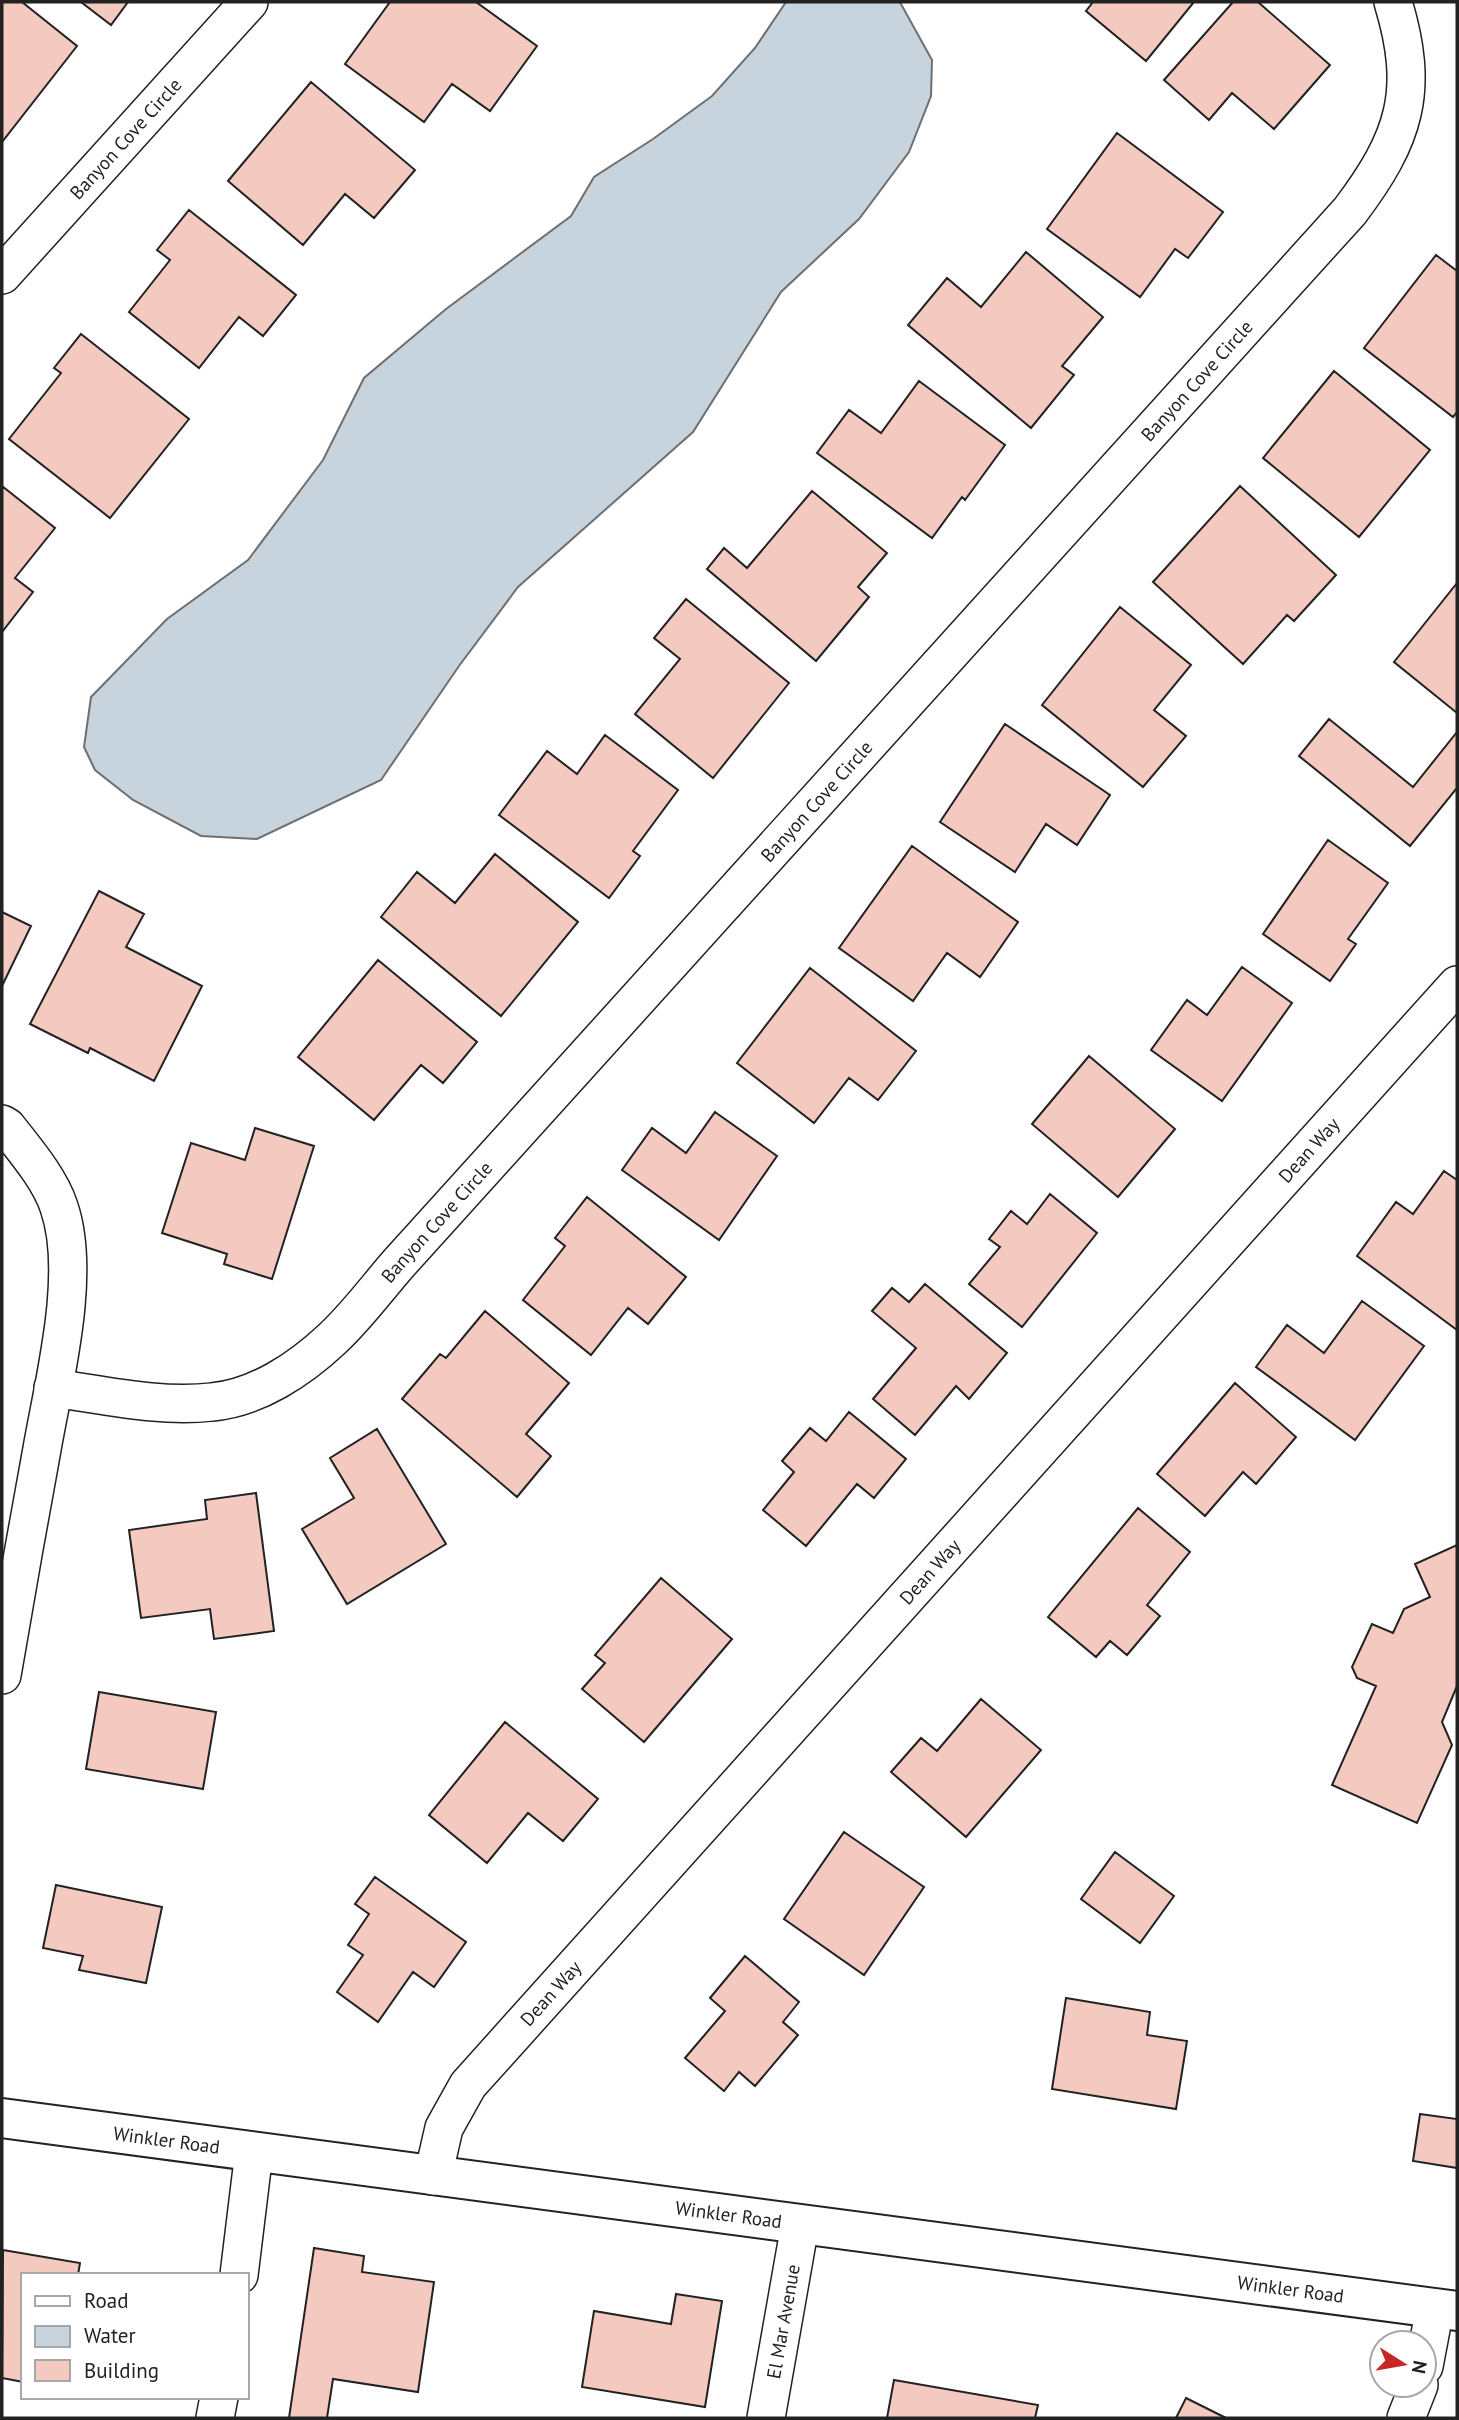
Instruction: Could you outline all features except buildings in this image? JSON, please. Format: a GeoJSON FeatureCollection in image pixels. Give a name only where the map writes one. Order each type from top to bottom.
{"type":"FeatureCollection","features":[{"type":"Feature","properties":{"kind":"street","name":"Banyon Cove Circle"},"geometry":{"type":"LineString","coordinates":[[2,275],[249,2]]}},
{"type":"Feature","properties":{"kind":"street","name":"Banyon Cove Circle"},"geometry":{"type":"LineString","coordinates":[[53,1388],[166,1403],[213,1402],[257,1390],[299,1367],[334,1338],[408,1252],[1350,211],[1377,176],[1398,132],[1407,88],[1404,36],[1393,2]]}},
{"type":"Feature","properties":{"kind":"street","name":"Dean Way"},"geometry":{"type":"LineString","coordinates":[[433,2176],[444,2128],[468,2085],[1457,985]]}},
{"type":"Feature","properties":{"kind":"street"},"geometry":{"type":"LineString","coordinates":[[2,1124],[35,1163],[59,1206],[68,1251],[66,1299],[53,1388],[2,1675]]}},
{"type":"Feature","properties":{"kind":"street","name":"Winkler Road"},"geometry":{"type":"LineString","coordinates":[[2,2118],[1446,2310]]}},
{"type":"Feature","properties":{"kind":"street"},"geometry":{"type":"LineString","coordinates":[[239,2273],[254,2152]]}},
{"type":"Feature","properties":{"kind":"street","name":"El Mar Avenue"},"geometry":{"type":"LineString","coordinates":[[766,2418],[800,2225]]}},
{"type":"Feature","properties":{"kind":"street"},"geometry":{"type":"LineString","coordinates":[[1438,2330],[1446,2310]]}},
{"type":"Feature","properties":{"kind":"street"},"geometry":{"type":"LineString","coordinates":[[215,2418],[219,2399]]}},
{"type":"Feature","properties":{"kind":"street"},"geometry":{"type":"LineString","coordinates":[[1406,2418],[1413,2399]]}},
{"type":"Feature","properties":{"kind":"water"},"geometry":{"type":"Polygon","coordinates":[[[786,2],[901,4],[932,60],[931,96],[909,152],[859,219],[781,292],[693,432],[518,587],[459,666],[381,780],[257,839],[201,836],[133,800],[95,770],[84,747],[91,697],[167,619],[248,560],[323,460],[364,378],[446,309],[571,216],[594,177],[712,96],[755,48],[786,2]]]}}]}
